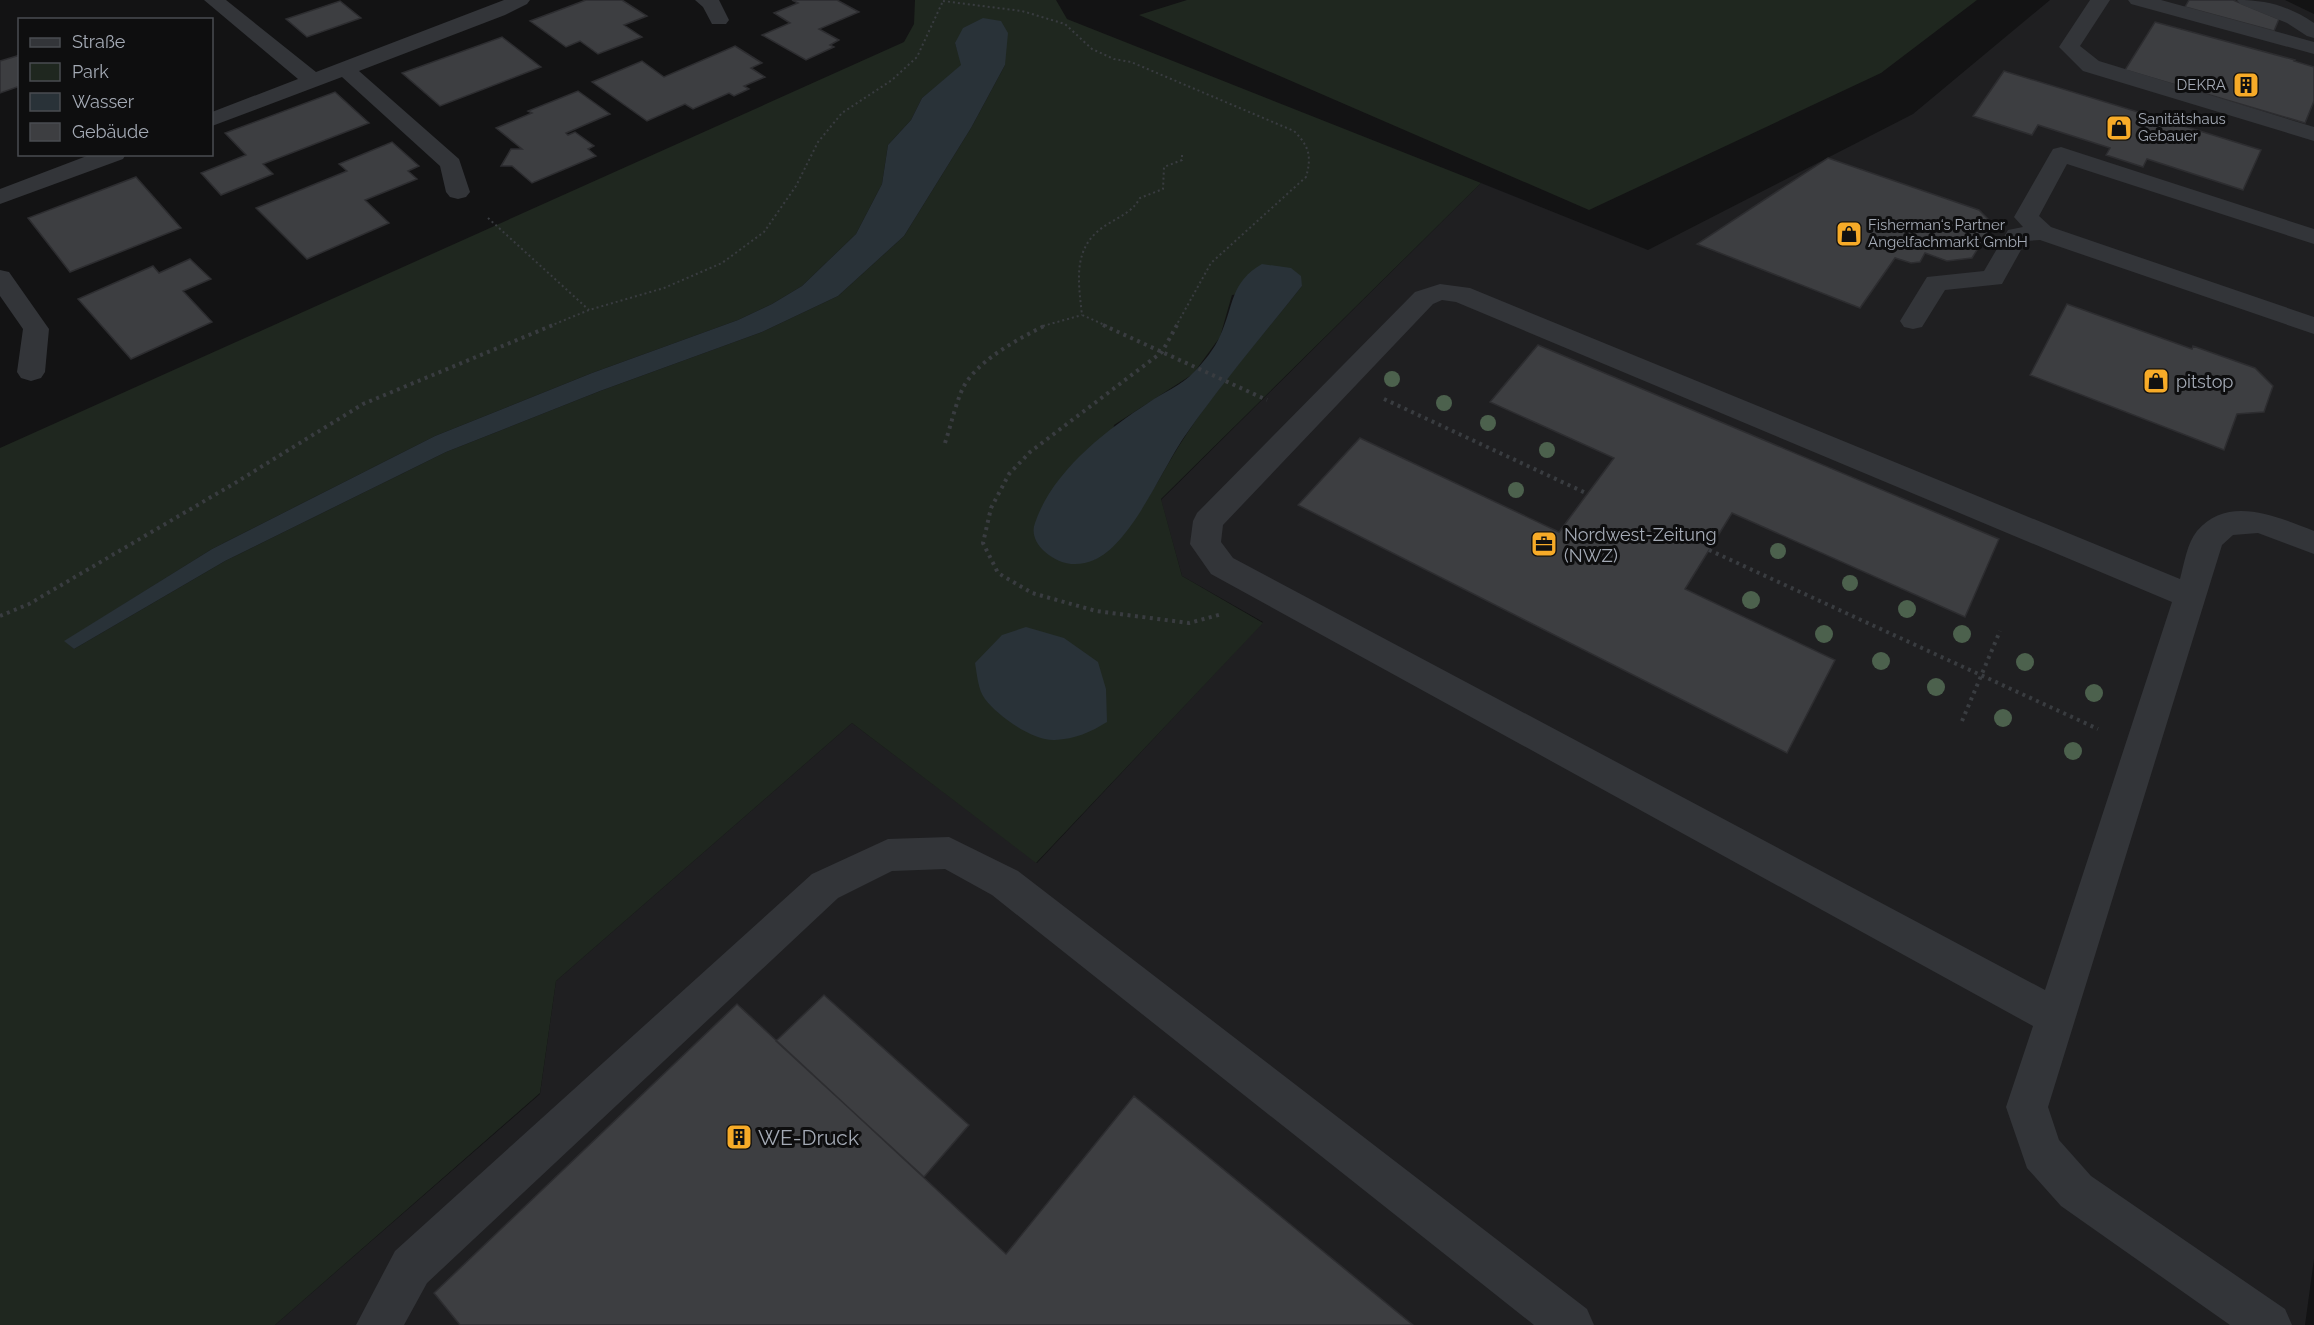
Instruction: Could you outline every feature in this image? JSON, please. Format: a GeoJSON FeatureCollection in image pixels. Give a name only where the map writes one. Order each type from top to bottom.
{"type":"FeatureCollection","features":[{"type":"Feature","properties":{"kind":"street"},"geometry":{"type":"LineString","coordinates":[[214,0],[314,81]]}},
{"type":"Feature","properties":{"kind":"street"},"geometry":{"type":"LineString","coordinates":[[213,118],[498,11],[520,0]]}},
{"type":"Feature","properties":{"kind":"street"},"geometry":{"type":"LineString","coordinates":[[705,0],[711,3],[719,20]]}},
{"type":"Feature","properties":{"kind":"street"},"geometry":{"type":"LineString","coordinates":[[2100,0],[2068,47],[2091,66],[2314,134]]}},
{"type":"Feature","properties":{"kind":"street"},"geometry":{"type":"LineString","coordinates":[[2138,0],[2314,48]]}},
{"type":"Feature","properties":{"kind":"street"},"geometry":{"type":"LineString","coordinates":[[2247,0],[2294,19],[2314,32]]}},
{"type":"Feature","properties":{"kind":"street"},"geometry":{"type":"LineString","coordinates":[[345,69],[452,164],[458,192]]}},
{"type":"Feature","properties":{"kind":"street"},"geometry":{"type":"LineString","coordinates":[[2314,237],[2061,154],[2026,217],[2042,232],[2314,326]]}},
{"type":"Feature","properties":{"kind":"street"},"geometry":{"type":"LineString","coordinates":[[0,197],[110,156]]}},
{"type":"Feature","properties":{"kind":"street"},"geometry":{"type":"LineString","coordinates":[[1913,321],[1936,283],[1993,278],[2017,235],[2042,232]]}},
{"type":"Feature","properties":{"kind":"street"},"geometry":{"type":"LineString","coordinates":[[0,278],[36,329],[31,372]]}},
{"type":"Feature","properties":{"kind":"street"},"geometry":{"type":"LineString","coordinates":[[2056,1017],[1222,566],[1205,544],[1208,520],[1424,298],[1440,292],[1461,294],[2189,596]]}},
{"type":"Feature","properties":{"kind":"street"},"geometry":{"type":"LineString","coordinates":[[2269,1325],[2076,1191],[2042,1153],[2027,1107],[2208,539],[2225,524],[2260,522],[2314,543]]}},
{"type":"Feature","properties":{"kind":"street"},"geometry":{"type":"LineString","coordinates":[[380,1325],[411,1267],[825,886],[888,855],[949,854],[1005,883],[1570,1325]]}},
{"type":"Feature","properties":{"kind":"path"},"geometry":{"type":"LineString","coordinates":[[0,616],[29,604],[235,483],[363,404],[589,310],[664,288],[722,263],[764,232],[796,186],[818,142],[842,113],[892,80],[917,57],[943,1],[1022,11],[1065,24],[1092,49],[1114,59],[1131,62],[1294,131],[1306,143],[1312,157],[1306,177],[1211,263],[1162,352],[1030,452],[1009,474],[991,508],[983,543],[998,573],[1032,593],[1096,611],[1189,624],[1225,614],[1247,603],[1262,587]]}},
{"type":"Feature","properties":{"kind":"path"},"geometry":{"type":"LineString","coordinates":[[1082,315],[1077,274],[1086,245],[1103,226],[1135,208],[1140,198],[1163,189],[1164,167],[1182,160],[1182,154]]}},
{"type":"Feature","properties":{"kind":"path"},"geometry":{"type":"LineString","coordinates":[[458,192],[589,310]]}},
{"type":"Feature","properties":{"kind":"path"},"geometry":{"type":"LineString","coordinates":[[945,443],[963,388],[976,370],[1020,338],[1050,323],[1082,315],[1245,390]]}},
{"type":"Feature","properties":{"kind":"path"},"geometry":{"type":"LineString","coordinates":[[1345,381],[1588,494]]}},
{"type":"Feature","properties":{"kind":"path"},"geometry":{"type":"LineString","coordinates":[[1709,550],[2141,748]]}},
{"type":"Feature","properties":{"kind":"path"},"geometry":{"type":"LineString","coordinates":[[1962,722],[2000,632]]}},
{"type":"Feature","properties":{"kind":"shaded area"},"geometry":{"type":"Polygon","coordinates":[[[2050,0],[2285,0],[2314,14],[2314,1259],[2305,1325],[275,1325],[540,1094],[556,981],[852,723],[1037,863],[1263,622],[1182,576],[1161,500],[1481,183],[1648,250],[1913,114],[2050,0]]]}},
{"type":"Feature","properties":{"kind":"green space"},"geometry":{"type":"Polygon","coordinates":[[[915,0],[1056,0],[1067,19],[1481,183],[1161,499],[1182,576],[1263,623],[1036,863],[852,723],[556,981],[540,1093],[275,1325],[0,1325],[0,448],[904,42],[914,24],[915,0]],[[955,43],[962,65],[922,98],[911,120],[888,145],[882,184],[856,234],[802,286],[772,304],[738,320],[592,373],[435,436],[212,549],[65,641],[74,649],[225,561],[446,452],[600,391],[762,332],[838,296],[904,236],[971,128],[1005,65],[955,43]],[[1302,286],[1232,295],[1220,337],[1193,374],[1114,425],[1094,560],[1110,547],[1135,518],[1199,416],[1302,286]]]}},
{"type":"Feature","properties":{"kind":"green space"},"geometry":{"type":"Polygon","coordinates":[[[1187,0],[1977,0],[1881,73],[1589,210],[1139,15],[1187,0]]]}},
{"type":"Feature","properties":{"kind":"water"},"geometry":{"type":"Polygon","coordinates":[[[983,18],[1001,21],[1008,33],[1005,65],[971,128],[904,236],[838,296],[762,332],[600,391],[446,452],[225,561],[74,649],[64,641],[212,549],[435,436],[592,373],[738,320],[772,304],[802,286],[856,234],[882,184],[888,145],[911,120],[922,98],[961,65],[955,43],[963,28],[983,18]]]}},
{"type":"Feature","properties":{"kind":"water"},"geometry":{"type":"Polygon","coordinates":[[[1262,264],[1291,268],[1301,276],[1302,286],[1187,433],[1134,521],[1108,551],[1094,560],[1074,564],[1061,562],[1049,555],[1039,545],[1034,531],[1043,504],[1054,487],[1082,454],[1115,426],[1189,377],[1218,341],[1238,287],[1252,271],[1262,264]]]}},
{"type":"Feature","properties":{"kind":"water"},"geometry":{"type":"Polygon","coordinates":[[[1026,627],[1064,638],[1098,662],[1106,689],[1107,722],[1076,737],[1046,739],[1016,726],[998,713],[985,699],[979,687],[975,663],[1002,635],[1026,627]]]}},
{"type":"Feature","properties":{"kind":"building"},"geometry":{"type":"Polygon","coordinates":[[[586,0],[622,0],[647,16],[624,25],[642,37],[598,54],[580,41],[566,47],[530,21],[586,0]]]}},
{"type":"Feature","properties":{"kind":"building"},"geometry":{"type":"Polygon","coordinates":[[[792,0],[837,0],[859,12],[819,29],[839,40],[830,45],[834,47],[806,60],[762,35],[790,23],[774,13],[798,3],[792,0]]]}},
{"type":"Feature","properties":{"kind":"building"},"geometry":{"type":"Polygon","coordinates":[[[2189,0],[2233,0],[2279,19],[2274,31],[2185,7],[2189,0]]]}},
{"type":"Feature","properties":{"kind":"building"},"geometry":{"type":"Polygon","coordinates":[[[340,1],[361,18],[307,37],[286,19],[340,1]]]}},
{"type":"Feature","properties":{"kind":"building","name":"DEKRA"},"geometry":{"type":"Polygon","coordinates":[[[2155,22],[2314,67],[2314,101],[2305,123],[2125,70],[2155,22]]]}},
{"type":"Feature","properties":{"kind":"building"},"geometry":{"type":"Polygon","coordinates":[[[502,37],[541,67],[440,106],[402,73],[502,37]]]}},
{"type":"Feature","properties":{"kind":"building"},"geometry":{"type":"Polygon","coordinates":[[[735,46],[762,63],[751,68],[765,77],[744,86],[749,89],[734,96],[729,93],[693,109],[685,104],[647,121],[592,82],[642,61],[664,77],[735,46]]]}},
{"type":"Feature","properties":{"kind":"building"},"geometry":{"type":"Polygon","coordinates":[[[18,56],[18,87],[0,93],[0,61],[18,56]]]}},
{"type":"Feature","properties":{"kind":"building","name":"Sanitätshaus Gebauer"},"geometry":{"type":"Polygon","coordinates":[[[2004,71],[2261,150],[2243,190],[2147,159],[2143,167],[2106,155],[2110,148],[2038,125],[2032,135],[1973,116],[2004,71]]]}},
{"type":"Feature","properties":{"kind":"building"},"geometry":{"type":"Polygon","coordinates":[[[578,91],[610,114],[566,133],[568,135],[575,132],[594,146],[588,149],[596,156],[532,183],[512,166],[501,166],[511,149],[522,149],[496,128],[532,113],[528,111],[578,91]]]}},
{"type":"Feature","properties":{"kind":"building"},"geometry":{"type":"Polygon","coordinates":[[[335,92],[369,123],[263,164],[273,174],[221,195],[201,173],[246,155],[225,133],[335,92]]]}},
{"type":"Feature","properties":{"kind":"building"},"geometry":{"type":"Polygon","coordinates":[[[392,142],[419,166],[408,171],[417,179],[365,200],[389,223],[307,259],[256,208],[347,171],[339,164],[392,142]]]}},
{"type":"Feature","properties":{"kind":"building","name":"Fisherman‘s Partner Angelfachmarkt GmbH"},"geometry":{"type":"Polygon","coordinates":[[[1828,158],[1979,210],[1993,224],[1972,258],[1947,261],[1925,253],[1920,262],[1911,263],[1895,258],[1860,308],[1697,244],[1828,158]]]}},
{"type":"Feature","properties":{"kind":"building"},"geometry":{"type":"Polygon","coordinates":[[[136,177],[181,228],[70,272],[28,218],[136,177]]]}},
{"type":"Feature","properties":{"kind":"building"},"geometry":{"type":"Polygon","coordinates":[[[190,259],[211,279],[183,291],[212,322],[131,359],[78,299],[153,266],[159,273],[190,259]]]}},
{"type":"Feature","properties":{"kind":"building","name":"pitstop"},"geometry":{"type":"Polygon","coordinates":[[[2067,304],[2192,349],[2193,346],[2255,368],[2273,386],[2264,412],[2237,414],[2224,450],[2030,375],[2067,304]]]}},
{"type":"Feature","properties":{"kind":"building","name":"Nordwest-Zeitung (NWZ)"},"geometry":{"type":"Polygon","coordinates":[[[1538,345],[1999,539],[1965,617],[1732,513],[1685,589],[1835,660],[1787,753],[1298,505],[1360,438],[1559,532],[1614,458],[1490,402],[1538,345]]]}},
{"type":"Feature","properties":{"kind":"building"},"geometry":{"type":"Polygon","coordinates":[[[824,995],[969,1125],[924,1177],[776,1041],[824,995]]]}},
{"type":"Feature","properties":{"kind":"building","name":"WE-Druck"},"geometry":{"type":"Polygon","coordinates":[[[737,1004],[1006,1254],[1134,1096],[1413,1325],[460,1325],[434,1293],[737,1004]]]}},
{"type":"Feature","properties":{"kind":"place","name":"DEKRA"},"geometry":{"type":"Point","coordinates":[2246,85]}},
{"type":"Feature","properties":{"kind":"place","name":"Sanitätshaus Gebauer"},"geometry":{"type":"Point","coordinates":[2119,128]}},
{"type":"Feature","properties":{"kind":"place","name":"Fisherman‘s Partner Angelfachmarkt GmbH"},"geometry":{"type":"Point","coordinates":[1849,234]}},
{"type":"Feature","properties":{"kind":"place","name":"pitstop"},"geometry":{"type":"Point","coordinates":[2156,381]}},
{"type":"Feature","properties":{"kind":"place","name":"Nordwest-Zeitung (NWZ)"},"geometry":{"type":"Point","coordinates":[1544,544]}},
{"type":"Feature","properties":{"kind":"place","name":"WE-Druck"},"geometry":{"type":"Point","coordinates":[739,1137]}}]}
